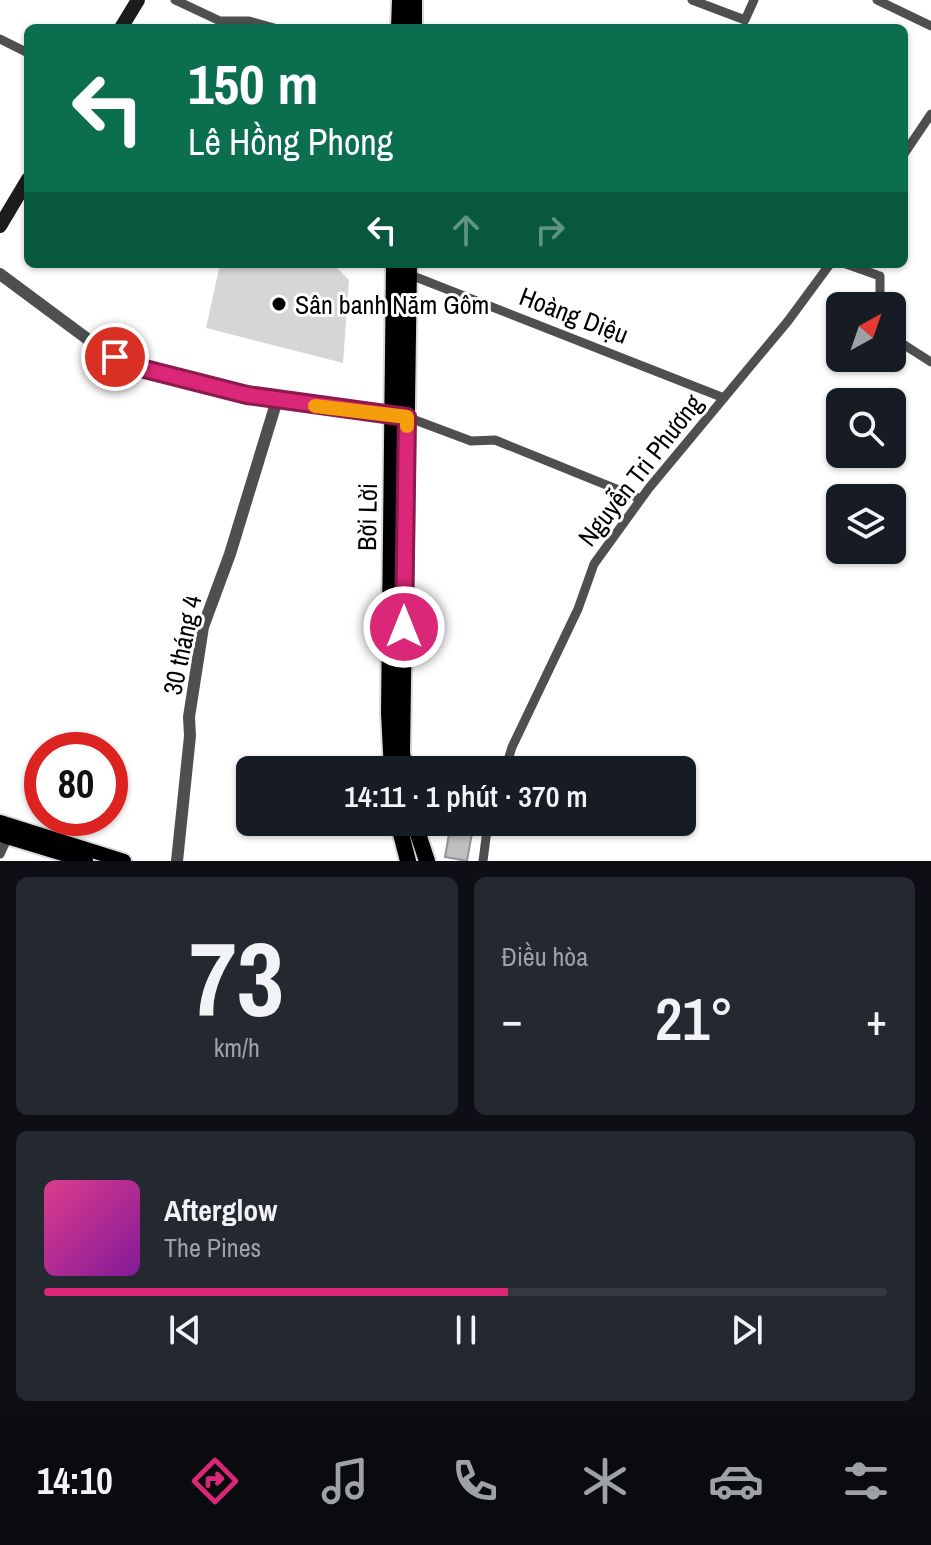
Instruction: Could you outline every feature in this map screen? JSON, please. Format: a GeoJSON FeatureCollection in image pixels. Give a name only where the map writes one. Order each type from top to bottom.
{"type":"FeatureCollection","features":[{"type":"Feature","properties":{"kind":"highway"},"geometry":{"type":"LineString","coordinates":[[399,24],[400,0]]}},
{"type":"Feature","properties":{"kind":"highway"},"geometry":{"type":"LineString","coordinates":[[414,0],[414,24]]}},
{"type":"Feature","properties":{"kind":"highway","name":"Bời Lời"},"geometry":{"type":"LineString","coordinates":[[394,268],[400,417],[403,756]]}},
{"type":"Feature","properties":{"kind":"highway","name":"Bời Lời"},"geometry":{"type":"LineString","coordinates":[[391,756],[389,697],[409,269]]}},
{"type":"Feature","properties":{"kind":"highway"},"geometry":{"type":"LineString","coordinates":[[401,836],[406,859]]}},
{"type":"Feature","properties":{"kind":"highway"},"geometry":{"type":"LineString","coordinates":[[419,836],[427,861]]}},
{"type":"Feature","properties":{"kind":"main road"},"geometry":{"type":"LineString","coordinates":[[123,24],[138,0]]}},
{"type":"Feature","properties":{"kind":"main road"},"geometry":{"type":"LineString","coordinates":[[0,226],[24,186]]}},
{"type":"Feature","properties":{"kind":"main road"},"geometry":{"type":"LineString","coordinates":[[5,830],[86,861]]}},
{"type":"Feature","properties":{"kind":"main road"},"geometry":{"type":"LineString","coordinates":[[5,830],[124,861]]}},
{"type":"Feature","properties":{"kind":"street"},"geometry":{"type":"LineString","coordinates":[[175,0],[220,21],[260,24]]}},
{"type":"Feature","properties":{"kind":"street"},"geometry":{"type":"LineString","coordinates":[[692,0],[745,20],[754,0]]}},
{"type":"Feature","properties":{"kind":"street"},"geometry":{"type":"LineString","coordinates":[[877,0],[931,26]]}},
{"type":"Feature","properties":{"kind":"street"},"geometry":{"type":"LineString","coordinates":[[0,39],[24,51]]}},
{"type":"Feature","properties":{"kind":"street"},"geometry":{"type":"LineString","coordinates":[[908,148],[931,114]]}},
{"type":"Feature","properties":{"kind":"street","name":"Nguyễn Tri Phương"},"geometry":{"type":"LineString","coordinates":[[509,756],[578,609],[594,564],[641,499],[788,321],[827,268]]}},
{"type":"Feature","properties":{"kind":"street"},"geometry":{"type":"LineString","coordinates":[[857,268],[876,275],[878,292]]}},
{"type":"Feature","properties":{"kind":"street","name":"Hoàng Diệu"},"geometry":{"type":"LineString","coordinates":[[409,269],[724,398]]}},
{"type":"Feature","properties":{"kind":"street"},"geometry":{"type":"LineString","coordinates":[[0,274],[101,349],[129,365],[247,395],[400,417],[471,441],[495,440],[641,499]]}},
{"type":"Feature","properties":{"kind":"street"},"geometry":{"type":"LineString","coordinates":[[906,346],[931,362]]}},
{"type":"Feature","properties":{"kind":"street","name":"30 tháng 4"},"geometry":{"type":"LineString","coordinates":[[177,861],[190,736],[189,717],[203,627],[230,554],[277,400]]}},
{"type":"Feature","properties":{"kind":"street"},"geometry":{"type":"LineString","coordinates":[[0,854],[5,830]]}},
{"type":"Feature","properties":{"kind":"street"},"geometry":{"type":"LineString","coordinates":[[483,861],[486,836]]}},
{"type":"Feature","properties":{"kind":"shaded area","name":"Sân banh Năm Gôm"},"geometry":{"type":"Polygon","coordinates":[[[219,268],[337,268],[349,280],[343,363],[206,328],[219,268]]]}},
{"type":"Feature","properties":{"kind":"building"},"geometry":{"type":"Polygon","coordinates":[[[449,836],[471,836],[467,861],[445,857],[449,836]]]}},
{"type":"Feature","properties":{"kind":"slow traffic"},"geometry":{"type":"LineString","coordinates":[[315,406],[407,417],[407,426]]}},
{"type":"Feature","properties":{"kind":"place","name":"Sân banh Năm Gôm"},"geometry":{"type":"Point","coordinates":[279,304]}},
{"type":"Feature","properties":{"kind":"route"},"geometry":{"type":"LineString","coordinates":[[115,357],[129,365],[247,395],[407,417],[404,627]]}}]}
